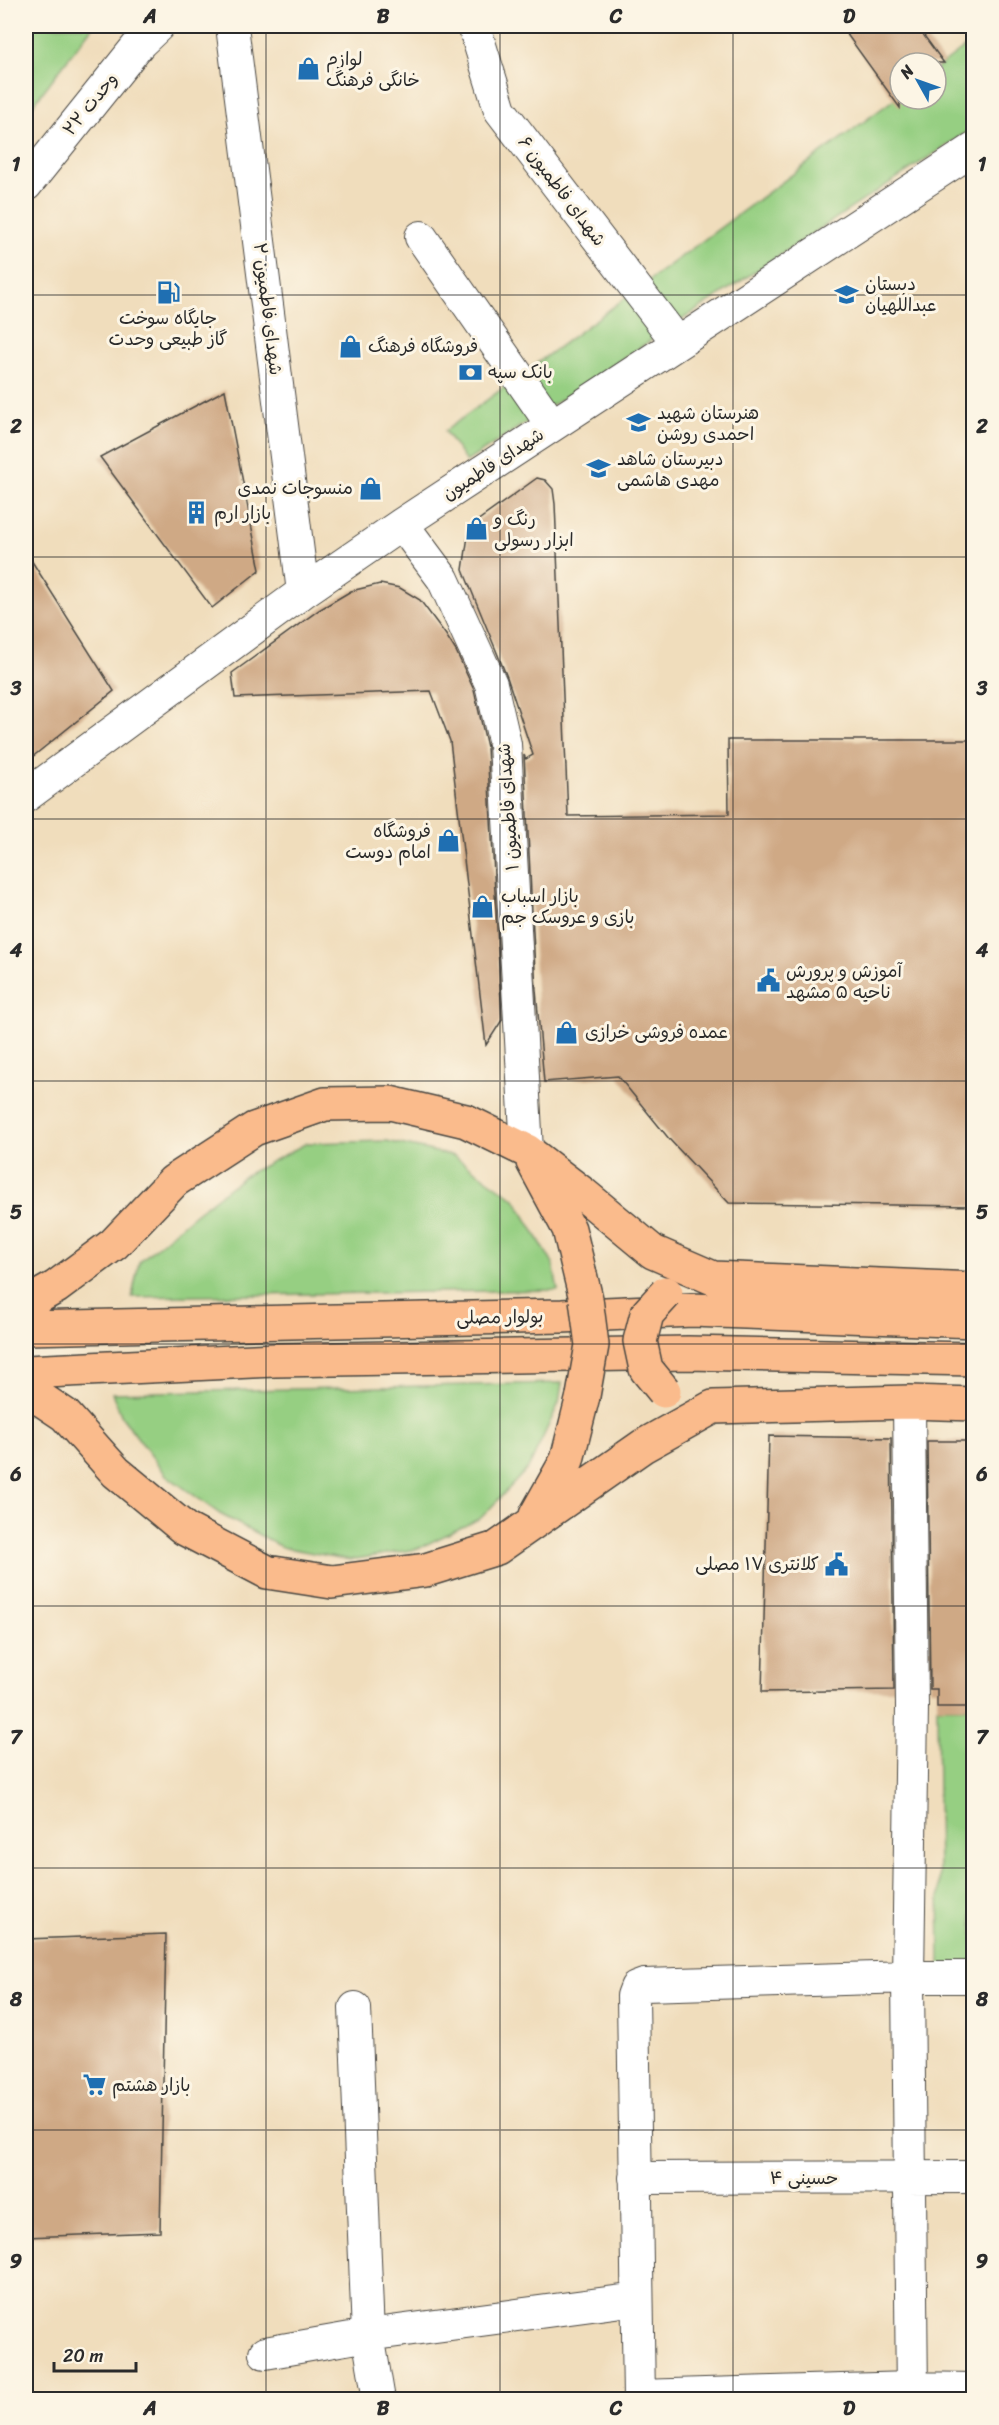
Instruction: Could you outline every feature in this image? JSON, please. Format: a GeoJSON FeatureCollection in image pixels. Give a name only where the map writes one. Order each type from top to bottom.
{"type":"FeatureCollection","features":[{"type":"Feature","properties":{"kind":"main road"},"geometry":{"type":"LineString","coordinates":[[26,1304],[56,1287],[114,1244],[174,1181],[254,1129],[325,1104],[390,1103],[466,1121],[527,1151],[652,1252],[713,1278]]}},
{"type":"Feature","properties":{"kind":"main road"},"geometry":{"type":"LineString","coordinates":[[527,1151],[569,1229],[586,1299],[592,1345],[583,1396],[567,1460],[532,1522]]}},
{"type":"Feature","properties":{"kind":"main road"},"geometry":{"type":"LineString","coordinates":[[974,1288],[713,1278],[666,1293],[647,1314],[640,1341],[646,1369],[664,1391],[713,1407],[909,1402],[974,1404]]}},
{"type":"Feature","properties":{"kind":"main road","name":"بولوار مصلی"},"geometry":{"type":"LineString","coordinates":[[26,1328],[562,1316],[692,1310],[974,1321]]}},
{"type":"Feature","properties":{"kind":"main road"},"geometry":{"type":"LineString","coordinates":[[26,1372],[275,1360],[688,1353],[974,1359]]}},
{"type":"Feature","properties":{"kind":"main road"},"geometry":{"type":"LineString","coordinates":[[26,1389],[64,1415],[116,1472],[185,1529],[267,1572],[332,1582],[426,1570],[497,1548],[643,1446],[713,1407]]}},
{"type":"Feature","properties":{"kind":"street","name":"وحدت ۲۲"},"geometry":{"type":"LineString","coordinates":[[26,185],[140,42],[158,26]]}},
{"type":"Feature","properties":{"kind":"street","name":"شهدای فاطمیون ۲"},"geometry":{"type":"LineString","coordinates":[[232,26],[303,592]]}},
{"type":"Feature","properties":{"kind":"street","name":"شهدای فاطمیون ۶"},"geometry":{"type":"LineString","coordinates":[[474,26],[500,110],[678,343]]}},
{"type":"Feature","properties":{"kind":"street","name":"شهدای فاطمیون"},"geometry":{"type":"LineString","coordinates":[[26,796],[303,592],[402,524],[974,149]]}},
{"type":"Feature","properties":{"kind":"street"},"geometry":{"type":"LineString","coordinates":[[421,237],[552,425]]}},
{"type":"Feature","properties":{"kind":"street","name":"شهدای فاطمیون ۱"},"geometry":{"type":"LineString","coordinates":[[402,524],[443,579],[490,684],[506,744],[527,1151]]}},
{"type":"Feature","properties":{"kind":"street"},"geometry":{"type":"LineString","coordinates":[[909,1402],[912,1707],[908,1977],[911,2394]]}},
{"type":"Feature","properties":{"kind":"street"},"geometry":{"type":"LineString","coordinates":[[974,1977],[644,1985],[636,1988],[633,1996],[639,2398],[911,2394],[974,2389]]}},
{"type":"Feature","properties":{"kind":"street"},"geometry":{"type":"LineString","coordinates":[[355,2008],[368,2335],[379,2400]]}},
{"type":"Feature","properties":{"kind":"street","name":"حسینی ۴"},"geometry":{"type":"LineString","coordinates":[[635,2178],[974,2177]]}},
{"type":"Feature","properties":{"kind":"street"},"geometry":{"type":"LineString","coordinates":[[266,2353],[368,2335],[637,2299]]}},
{"type":"Feature","properties":{"kind":"green space"},"geometry":{"type":"Polygon","coordinates":[[[26,26],[93,26],[26,114],[26,26]]]}},
{"type":"Feature","properties":{"kind":"green space"},"geometry":{"type":"Polygon","coordinates":[[[973,41],[973,128],[466,462],[445,431],[888,104],[888,111],[948,111],[948,60],[973,41]]]}},
{"type":"Feature","properties":{"kind":"green space"},"geometry":{"type":"Polygon","coordinates":[[[387,1141],[454,1156],[515,1199],[553,1264],[558,1290],[132,1297],[139,1262],[195,1214],[246,1175],[307,1143],[387,1141]]]}},
{"type":"Feature","properties":{"kind":"green space"},"geometry":{"type":"Polygon","coordinates":[[[562,1383],[559,1403],[529,1467],[481,1518],[417,1549],[350,1560],[282,1547],[220,1514],[166,1475],[122,1417],[112,1393],[562,1383]]]}},
{"type":"Feature","properties":{"kind":"green space"},"geometry":{"type":"Polygon","coordinates":[[[937,1707],[973,1707],[973,1966],[940,1967],[937,1707]]]}},
{"type":"Feature","properties":{"kind":"building"},"geometry":{"type":"Polygon","coordinates":[[[841,26],[917,26],[935,51],[888,51],[888,91],[841,26]]]}},
{"type":"Feature","properties":{"kind":"building","name":"بازار ارم"},"geometry":{"type":"Polygon","coordinates":[[[225,390],[260,570],[212,608],[100,457],[225,390]]]}},
{"type":"Feature","properties":{"kind":"building","name":"آموزش و پرورش ناحیه ۵ مشهد"},"geometry":{"type":"Polygon","coordinates":[[[537,478],[545,480],[553,489],[555,504],[568,816],[729,814],[728,740],[974,740],[974,1206],[729,1203],[670,1140],[618,1076],[544,1082],[536,990],[524,755],[526,759],[533,755],[507,677],[463,570],[468,536],[473,524],[537,478]]]}},
{"type":"Feature","properties":{"kind":"building"},"geometry":{"type":"Polygon","coordinates":[[[26,552],[114,691],[26,762],[26,552]]]}},
{"type":"Feature","properties":{"kind":"building","name":"بازار اسباب بازی و عروسک جم"},"geometry":{"type":"Polygon","coordinates":[[[380,584],[400,588],[420,600],[456,651],[474,690],[487,747],[502,1020],[486,1045],[450,741],[431,691],[235,698],[232,673],[319,610],[351,591],[380,584]]]}},
{"type":"Feature","properties":{"kind":"building","name":"کلانتری ۱۷ مصلی"},"geometry":{"type":"Polygon","coordinates":[[[769,1436],[891,1438],[894,1690],[762,1692],[769,1436]]]}},
{"type":"Feature","properties":{"kind":"building"},"geometry":{"type":"Polygon","coordinates":[[[927,1441],[974,1441],[974,1707],[937,1707],[937,1689],[930,1689],[927,1441]]]}},
{"type":"Feature","properties":{"kind":"building","name":"بازار هشتم"},"geometry":{"type":"Polygon","coordinates":[[[166,1934],[160,2232],[26,2237],[26,1939],[166,1934]]]}},
{"type":"Feature","properties":{"kind":"place","name":"لوازم خانگی فرهنگ"},"geometry":{"type":"Point","coordinates":[308,69]}},
{"type":"Feature","properties":{"kind":"place","name":"جایگاه سوخت گاز طبیعی وحدت"},"geometry":{"type":"Point","coordinates":[168,292]}},
{"type":"Feature","properties":{"kind":"place","name":"دبستان عبداللهیان"},"geometry":{"type":"Point","coordinates":[847,294]}},
{"type":"Feature","properties":{"kind":"place","name":"فروشگاه فرهنگ"},"geometry":{"type":"Point","coordinates":[350,346]}},
{"type":"Feature","properties":{"kind":"place","name":"بانک سپه"},"geometry":{"type":"Point","coordinates":[470,372]}},
{"type":"Feature","properties":{"kind":"place","name":"هنرستان شهید احمدی روشن"},"geometry":{"type":"Point","coordinates":[639,423]}},
{"type":"Feature","properties":{"kind":"place","name":"دبیرستان شاهد مهدی هاشمی"},"geometry":{"type":"Point","coordinates":[599,469]}},
{"type":"Feature","properties":{"kind":"place","name":"منسوجات نمدی"},"geometry":{"type":"Point","coordinates":[371,488]}},
{"type":"Feature","properties":{"kind":"place","name":"بازار ارم"},"geometry":{"type":"Point","coordinates":[196,513]}},
{"type":"Feature","properties":{"kind":"place","name":"رنگ و ابزار رسولی"},"geometry":{"type":"Point","coordinates":[476,529]}},
{"type":"Feature","properties":{"kind":"place","name":"فروشگاه امام دوست"},"geometry":{"type":"Point","coordinates":[449,841]}},
{"type":"Feature","properties":{"kind":"place","name":"بازار اسباب بازی و عروسک جم"},"geometry":{"type":"Point","coordinates":[483,906]}},
{"type":"Feature","properties":{"kind":"place","name":"آموزش و پرورش ناحیه ۵ مشهد"},"geometry":{"type":"Point","coordinates":[768,981]}},
{"type":"Feature","properties":{"kind":"place","name":"عمده فروشی خرازی"},"geometry":{"type":"Point","coordinates":[567,1032]}},
{"type":"Feature","properties":{"kind":"place","name":"کلانتری ۱۷ مصلی"},"geometry":{"type":"Point","coordinates":[837,1564]}},
{"type":"Feature","properties":{"kind":"place","name":"بازار هشتم"},"geometry":{"type":"Point","coordinates":[94,2085]}}]}
